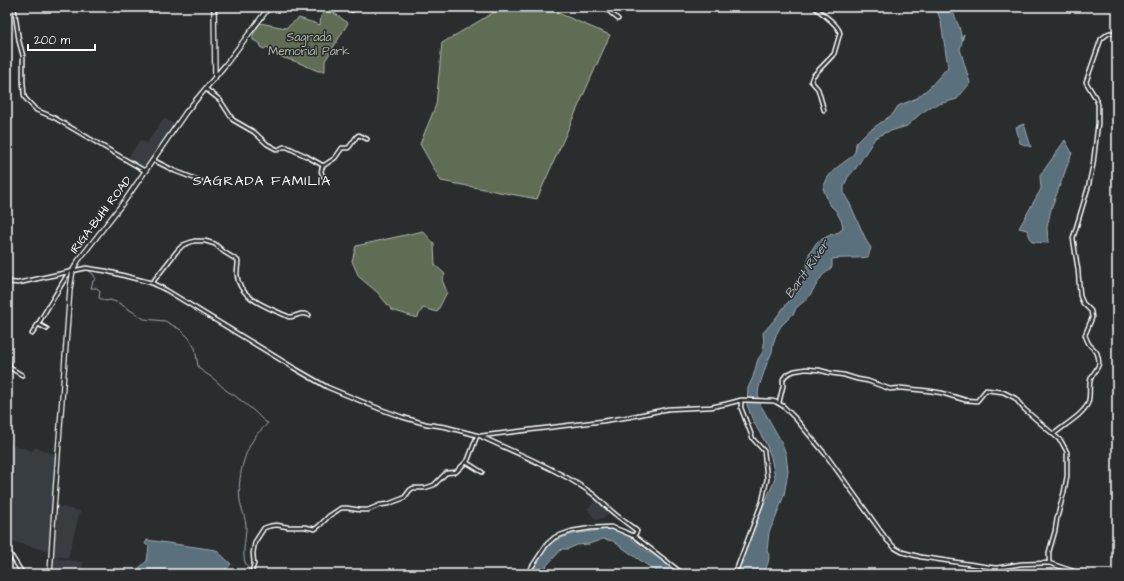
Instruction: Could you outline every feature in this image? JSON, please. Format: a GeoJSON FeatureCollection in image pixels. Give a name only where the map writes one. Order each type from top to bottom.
{"type":"FeatureCollection","features":[{"type":"Feature","properties":{"kind":"main road"},"geometry":{"type":"LineString","coordinates":[[214,7],[215,78]]}},
{"type":"Feature","properties":{"kind":"main road","name":"IRIGA-BUHI ROAD"},"geometry":{"type":"LineString","coordinates":[[50,574],[71,271],[146,172],[186,112],[235,53],[267,10],[271,7]]}},
{"type":"Feature","properties":{"kind":"street"},"geometry":{"type":"LineString","coordinates":[[14,7],[19,41],[23,56],[25,98],[36,110],[53,117],[146,172]]}},
{"type":"Feature","properties":{"kind":"street"},"geometry":{"type":"LineString","coordinates":[[346,7],[352,10]]}},
{"type":"Feature","properties":{"kind":"street"},"geometry":{"type":"LineString","coordinates":[[604,7],[618,19]]}},
{"type":"Feature","properties":{"kind":"street"},"geometry":{"type":"LineString","coordinates":[[814,7],[836,26],[840,33],[834,54],[811,79],[818,89],[824,110]]}},
{"type":"Feature","properties":{"kind":"street"},"geometry":{"type":"LineString","coordinates":[[1054,434],[1084,410],[1088,402],[1090,390],[1089,384],[1099,363],[1096,351],[1088,343],[1085,335],[1092,318],[1091,311],[1083,303],[1080,296],[1073,238],[1088,188],[1093,165],[1099,113],[1098,104],[1086,82],[1101,39],[1109,33],[1117,33]]}},
{"type":"Feature","properties":{"kind":"street"},"geometry":{"type":"LineString","coordinates":[[206,89],[220,100],[233,120],[254,132],[267,144],[278,150],[286,147],[323,166]]}},
{"type":"Feature","properties":{"kind":"street"},"geometry":{"type":"LineString","coordinates":[[324,177],[321,173],[321,169],[334,158],[342,148],[348,148],[358,135],[367,139]]}},
{"type":"Feature","properties":{"kind":"street"},"geometry":{"type":"LineString","coordinates":[[153,160],[175,171],[201,181]]}},
{"type":"Feature","properties":{"kind":"street"},"geometry":{"type":"LineString","coordinates":[[152,283],[177,251],[183,246],[194,241],[205,241],[214,244],[238,261],[237,275],[242,290],[258,303],[289,317],[302,313],[309,315]]}},
{"type":"Feature","properties":{"kind":"street"},"geometry":{"type":"LineString","coordinates":[[7,282],[18,283],[86,268],[98,269],[152,283],[328,387],[373,407],[402,417],[478,436],[573,480],[591,492],[604,503],[613,514],[637,531],[634,536]]}},
{"type":"Feature","properties":{"kind":"street"},"geometry":{"type":"LineString","coordinates":[[32,334],[71,271]]}},
{"type":"Feature","properties":{"kind":"street"},"geometry":{"type":"LineString","coordinates":[[38,324],[47,329]]}},
{"type":"Feature","properties":{"kind":"street"},"geometry":{"type":"LineString","coordinates":[[8,365],[22,375]]}},
{"type":"Feature","properties":{"kind":"street"},"geometry":{"type":"LineString","coordinates":[[779,403],[783,379],[786,375],[794,371],[806,369],[844,375],[868,381],[890,389],[901,388],[930,391],[965,400],[977,401],[986,390],[1003,392],[1015,398],[1024,409],[1061,441],[1067,452],[1067,476],[1049,552],[1049,563]]}},
{"type":"Feature","properties":{"kind":"street"},"geometry":{"type":"LineString","coordinates":[[478,436],[603,421],[668,409],[711,407],[741,400],[773,401],[779,403],[789,411],[823,451],[885,537],[899,550],[906,554],[996,568],[1021,564],[1049,563],[1080,574]]}},
{"type":"Feature","properties":{"kind":"street"},"geometry":{"type":"LineString","coordinates":[[732,574],[737,568],[762,502],[767,480],[764,451],[753,439],[741,408],[741,400]]}},
{"type":"Feature","properties":{"kind":"street"},"geometry":{"type":"LineString","coordinates":[[251,574],[254,564],[253,558],[255,542],[265,528],[276,525],[316,528],[341,508],[366,510],[404,498],[412,488],[424,488],[434,485],[444,475],[456,472],[468,460],[478,436]]}},
{"type":"Feature","properties":{"kind":"street"},"geometry":{"type":"LineString","coordinates":[[466,462],[482,472]]}},
{"type":"Feature","properties":{"kind":"street"},"geometry":{"type":"LineString","coordinates":[[527,574],[547,544],[555,537],[562,534],[591,528],[611,527],[634,536],[645,544],[651,551],[683,574]]}},
{"type":"Feature","properties":{"kind":"street"},"geometry":{"type":"LineString","coordinates":[[7,548],[23,574]]}},
{"type":"Feature","properties":{"kind":"street"},"geometry":{"type":"LineString","coordinates":[[1076,572],[1089,574]]}},
{"type":"Feature","properties":{"kind":"shaded area"},"geometry":{"type":"Polygon","coordinates":[[[164,118],[174,124],[144,168],[128,158],[140,140],[147,143],[164,118]]]}},
{"type":"Feature","properties":{"kind":"shaded area"},"geometry":{"type":"Polygon","coordinates":[[[7,443],[32,451],[35,447],[56,455],[55,484],[48,551],[7,540],[7,443]]]}},
{"type":"Feature","properties":{"kind":"shaded area"},"geometry":{"type":"Polygon","coordinates":[[[597,499],[611,512],[603,518],[596,520],[587,509],[597,499]]]}},
{"type":"Feature","properties":{"kind":"shaded area"},"geometry":{"type":"Polygon","coordinates":[[[57,506],[80,511],[68,558],[54,556],[57,506]]]}},
{"type":"Feature","properties":{"kind":"shaded area"},"geometry":{"type":"Polygon","coordinates":[[[53,558],[83,562],[82,574],[52,574],[53,558]]]}},
{"type":"Feature","properties":{"kind":"green space"},"geometry":{"type":"Polygon","coordinates":[[[501,7],[544,7],[610,35],[537,199],[441,181],[420,144],[436,105],[442,43],[501,7]]]}},
{"type":"Feature","properties":{"kind":"green space","name":"Sagrada Memorial Park"},"geometry":{"type":"Polygon","coordinates":[[[327,8],[348,23],[325,61],[325,71],[318,71],[281,57],[267,47],[264,49],[260,47],[261,44],[253,40],[253,35],[260,23],[286,28],[299,18],[320,25],[321,16],[327,8]]]}},
{"type":"Feature","properties":{"kind":"green space"},"geometry":{"type":"Polygon","coordinates":[[[423,231],[434,244],[435,265],[445,274],[442,280],[447,292],[437,312],[423,308],[417,318],[392,310],[377,292],[359,277],[352,261],[356,246],[423,231]]]}},
{"type":"Feature","properties":{"kind":"water","name":"Barit River"},"geometry":{"type":"Polygon","coordinates":[[[936,7],[955,7],[953,12],[962,39],[964,34],[960,49],[970,83],[957,99],[932,106],[920,114],[907,126],[884,133],[875,138],[856,168],[848,177],[844,186],[844,194],[871,248],[868,257],[832,259],[832,267],[822,276],[808,298],[796,308],[794,313],[781,326],[776,335],[758,394],[760,404],[781,441],[786,454],[788,472],[784,495],[769,532],[767,551],[769,559],[764,574],[735,574],[742,563],[759,515],[775,477],[771,457],[766,444],[753,421],[747,405],[748,388],[758,359],[763,352],[763,333],[799,291],[805,278],[809,254],[817,242],[839,232],[843,228],[842,222],[836,211],[829,204],[823,188],[828,177],[835,169],[851,157],[855,152],[856,143],[866,133],[893,114],[898,106],[917,98],[930,87],[948,67],[941,22],[936,7]]]}},
{"type":"Feature","properties":{"kind":"water"},"geometry":{"type":"Polygon","coordinates":[[[1024,124],[1031,147],[1020,143],[1016,127],[1024,124]]]}},
{"type":"Feature","properties":{"kind":"water"},"geometry":{"type":"Polygon","coordinates":[[[1065,140],[1072,153],[1051,209],[1047,227],[1048,243],[1032,242],[1027,230],[1019,228],[1041,189],[1040,176],[1065,140]]]}},
{"type":"Feature","properties":{"kind":"water"},"geometry":{"type":"Polygon","coordinates":[[[607,529],[620,532],[630,538],[648,552],[663,560],[679,574],[662,574],[613,541],[603,539],[589,544],[577,545],[568,549],[562,549],[547,565],[544,574],[530,574],[540,555],[552,541],[573,534],[607,529]]]}},
{"type":"Feature","properties":{"kind":"water"},"geometry":{"type":"Polygon","coordinates":[[[147,540],[216,550],[231,564],[222,574],[136,574],[139,568],[147,561],[149,546],[145,544],[147,540]]]}},
{"type":"Feature","properties":{"kind":"waterway"},"geometry":{"type":"LineString","coordinates":[[88,270],[96,279],[93,281],[91,288],[97,288],[100,291],[99,298],[106,301],[110,300],[119,303],[144,319],[165,321],[181,330],[189,338],[195,348],[198,366],[201,370],[268,423],[252,441],[245,457],[241,474],[239,492],[246,527],[244,556],[250,571]]}},
{"type":"Feature","properties":{"kind":"district","name":"SAGRADA FAMILIA"},"geometry":{"type":"Point","coordinates":[262,181]}}]}
